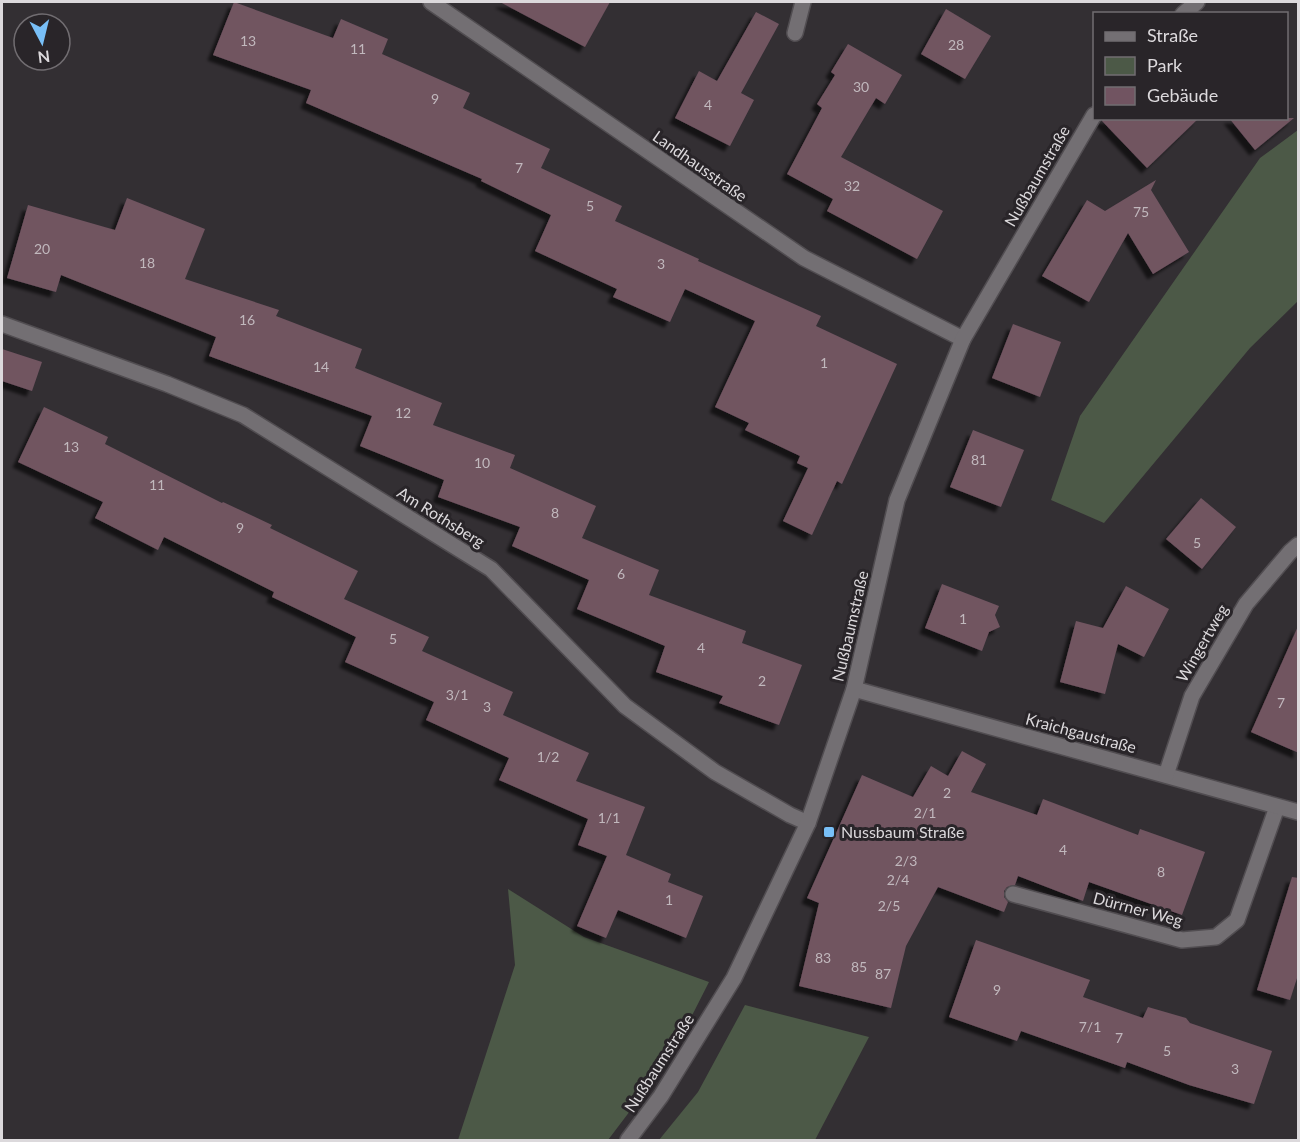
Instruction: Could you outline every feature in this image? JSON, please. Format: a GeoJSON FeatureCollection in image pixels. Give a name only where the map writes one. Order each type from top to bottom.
{"type":"FeatureCollection","features":[{"type":"Feature","properties":{"kind":"street","name":"Landhausstraße"},"geometry":{"type":"LineString","coordinates":[[431,2],[804,258],[963,339]]}},
{"type":"Feature","properties":{"kind":"street"},"geometry":{"type":"LineString","coordinates":[[795,33],[803,2]]}},
{"type":"Feature","properties":{"kind":"street"},"geometry":{"type":"LineString","coordinates":[[1185,12],[1197,2]]}},
{"type":"Feature","properties":{"kind":"street","name":"Nußbaumstraße"},"geometry":{"type":"LineString","coordinates":[[628,1140],[661,1096],[735,978],[808,823],[854,689],[897,500],[963,339],[1093,118]]}},
{"type":"Feature","properties":{"kind":"street","name":"Am Rothsberg"},"geometry":{"type":"LineString","coordinates":[[2,324],[166,384],[243,416],[491,569],[625,706],[715,772],[808,823]]}},
{"type":"Feature","properties":{"kind":"street","name":"Wingertweg"},"geometry":{"type":"LineString","coordinates":[[1166,775],[1192,696],[1246,604],[1290,552],[1299,545]]}},
{"type":"Feature","properties":{"kind":"street","name":"Kraichgaustraße"},"geometry":{"type":"LineString","coordinates":[[854,689],[1299,812]]}},
{"type":"Feature","properties":{"kind":"street","name":"Dürrner Weg"},"geometry":{"type":"LineString","coordinates":[[1013,894],[1182,940],[1216,938],[1237,920],[1277,807]]}},
{"type":"Feature","properties":{"kind":"green space"},"geometry":{"type":"Polygon","coordinates":[[[1298,130],[1298,301],[1250,348],[1104,523],[1051,500],[1080,416],[1260,158],[1298,130]]]}},
{"type":"Feature","properties":{"kind":"green space"},"geometry":{"type":"Polygon","coordinates":[[[508,889],[584,937],[709,982],[671,1057],[608,1140],[458,1140],[515,965],[508,889]]]}},
{"type":"Feature","properties":{"kind":"green space"},"geometry":{"type":"Polygon","coordinates":[[[745,1005],[869,1037],[815,1140],[659,1140],[698,1092],[745,1005]]]}},
{"type":"Feature","properties":{"kind":"building"},"geometry":{"type":"Polygon","coordinates":[[[234,2],[333,38],[341,19],[388,39],[382,54],[470,93],[463,108],[550,149],[541,168],[622,206],[615,221],[821,316],[816,326],[897,364],[842,484],[837,481],[812,535],[783,521],[808,468],[797,463],[800,456],[745,430],[749,423],[715,407],[755,321],[685,289],[670,322],[613,297],[617,289],[535,251],[551,215],[481,181],[482,179],[306,103],[311,90],[213,55],[234,2]]]}},
{"type":"Feature","properties":{"kind":"building"},"geometry":{"type":"Polygon","coordinates":[[[500,2],[610,2],[585,47],[500,2]]]}},
{"type":"Feature","properties":{"kind":"building"},"geometry":{"type":"Polygon","coordinates":[[[946,9],[991,36],[965,79],[921,54],[946,9]]]}},
{"type":"Feature","properties":{"kind":"building"},"geometry":{"type":"Polygon","coordinates":[[[756,12],[779,24],[741,93],[754,100],[730,146],[675,118],[699,71],[717,81],[756,12]]]}},
{"type":"Feature","properties":{"kind":"building"},"geometry":{"type":"Polygon","coordinates":[[[848,44],[902,75],[885,104],[876,98],[841,157],[943,211],[917,259],[827,211],[833,199],[787,174],[822,108],[817,104],[835,75],[831,72],[848,44]]]}},
{"type":"Feature","properties":{"kind":"building"},"geometry":{"type":"Polygon","coordinates":[[[1288,118],[1294,118],[1255,150],[1231,120],[1288,120],[1288,118]]]}},
{"type":"Feature","properties":{"kind":"building"},"geometry":{"type":"Polygon","coordinates":[[[1102,120],[1197,120],[1147,168],[1102,120]]]}},
{"type":"Feature","properties":{"kind":"building"},"geometry":{"type":"Polygon","coordinates":[[[1156,180],[1151,190],[1189,252],[1153,274],[1128,233],[1089,302],[1042,276],[1087,200],[1105,211],[1156,180]]]}},
{"type":"Feature","properties":{"kind":"building"},"geometry":{"type":"Polygon","coordinates":[[[127,198],[205,229],[185,279],[279,310],[276,316],[362,349],[355,368],[442,403],[433,425],[515,455],[510,468],[596,506],[582,538],[659,570],[649,595],[746,631],[742,643],[802,665],[779,725],[719,703],[723,696],[656,672],[665,646],[577,609],[589,580],[512,546],[520,527],[438,497],[444,480],[360,446],[372,416],[209,356],[216,337],[61,275],[56,292],[7,278],[28,205],[115,230],[127,198]]]}},
{"type":"Feature","properties":{"kind":"building"},"geometry":{"type":"Polygon","coordinates":[[[1013,324],[1061,342],[1040,397],[992,378],[1013,324]]]}},
{"type":"Feature","properties":{"kind":"building"},"geometry":{"type":"Polygon","coordinates":[[[2,349],[42,362],[32,391],[2,381],[2,349]]]}},
{"type":"Feature","properties":{"kind":"building"},"geometry":{"type":"Polygon","coordinates":[[[44,407],[108,437],[105,444],[222,503],[272,525],[270,528],[358,571],[344,599],[429,637],[422,651],[513,692],[503,715],[589,753],[576,781],[645,807],[626,855],[671,874],[668,882],[703,896],[686,938],[618,910],[606,938],[577,926],[607,856],[578,845],[588,819],[499,780],[509,758],[426,720],[434,702],[345,662],[356,637],[272,597],[274,592],[164,537],[158,550],[95,518],[103,502],[18,462],[44,407]]]}},
{"type":"Feature","properties":{"kind":"building"},"geometry":{"type":"Polygon","coordinates":[[[973,430],[1024,450],[1001,507],[950,487],[973,430]]]}},
{"type":"Feature","properties":{"kind":"building"},"geometry":{"type":"Polygon","coordinates":[[[1201,498],[1236,527],[1202,569],[1166,539],[1201,498]]]}},
{"type":"Feature","properties":{"kind":"building"},"geometry":{"type":"Polygon","coordinates":[[[942,584],[999,606],[995,615],[1000,627],[989,632],[982,651],[925,628],[942,584]]]}},
{"type":"Feature","properties":{"kind":"building"},"geometry":{"type":"Polygon","coordinates":[[[1126,586],[1169,609],[1144,657],[1118,644],[1105,694],[1060,682],[1076,621],[1103,628],[1126,586]]]}},
{"type":"Feature","properties":{"kind":"building"},"geometry":{"type":"Polygon","coordinates":[[[1299,624],[1299,753],[1251,732],[1299,624]]]}},
{"type":"Feature","properties":{"kind":"building"},"geometry":{"type":"Polygon","coordinates":[[[962,751],[986,764],[971,792],[1037,815],[1043,799],[1138,835],[1140,829],[1205,852],[1182,915],[1089,882],[1083,901],[1018,876],[1015,885],[1007,887],[1004,891],[1004,897],[1008,902],[1004,912],[938,887],[906,946],[891,1008],[799,986],[819,903],[807,898],[862,775],[913,797],[931,766],[948,776],[962,751]]]}},
{"type":"Feature","properties":{"kind":"building"},"geometry":{"type":"Polygon","coordinates":[[[1292,877],[1299,878],[1299,972],[1290,1000],[1257,990],[1292,877]]]}},
{"type":"Feature","properties":{"kind":"building"},"geometry":{"type":"Polygon","coordinates":[[[976,940],[1090,980],[1083,997],[1143,1018],[1148,1007],[1186,1018],[1190,1023],[1272,1051],[1254,1104],[1189,1085],[1127,1062],[1125,1068],[1021,1031],[1017,1041],[949,1017],[976,940]]]}},
{"type":"Feature","properties":{"kind":"place","name":"Nussbaum Straße"},"geometry":{"type":"Point","coordinates":[829,832]}}]}
